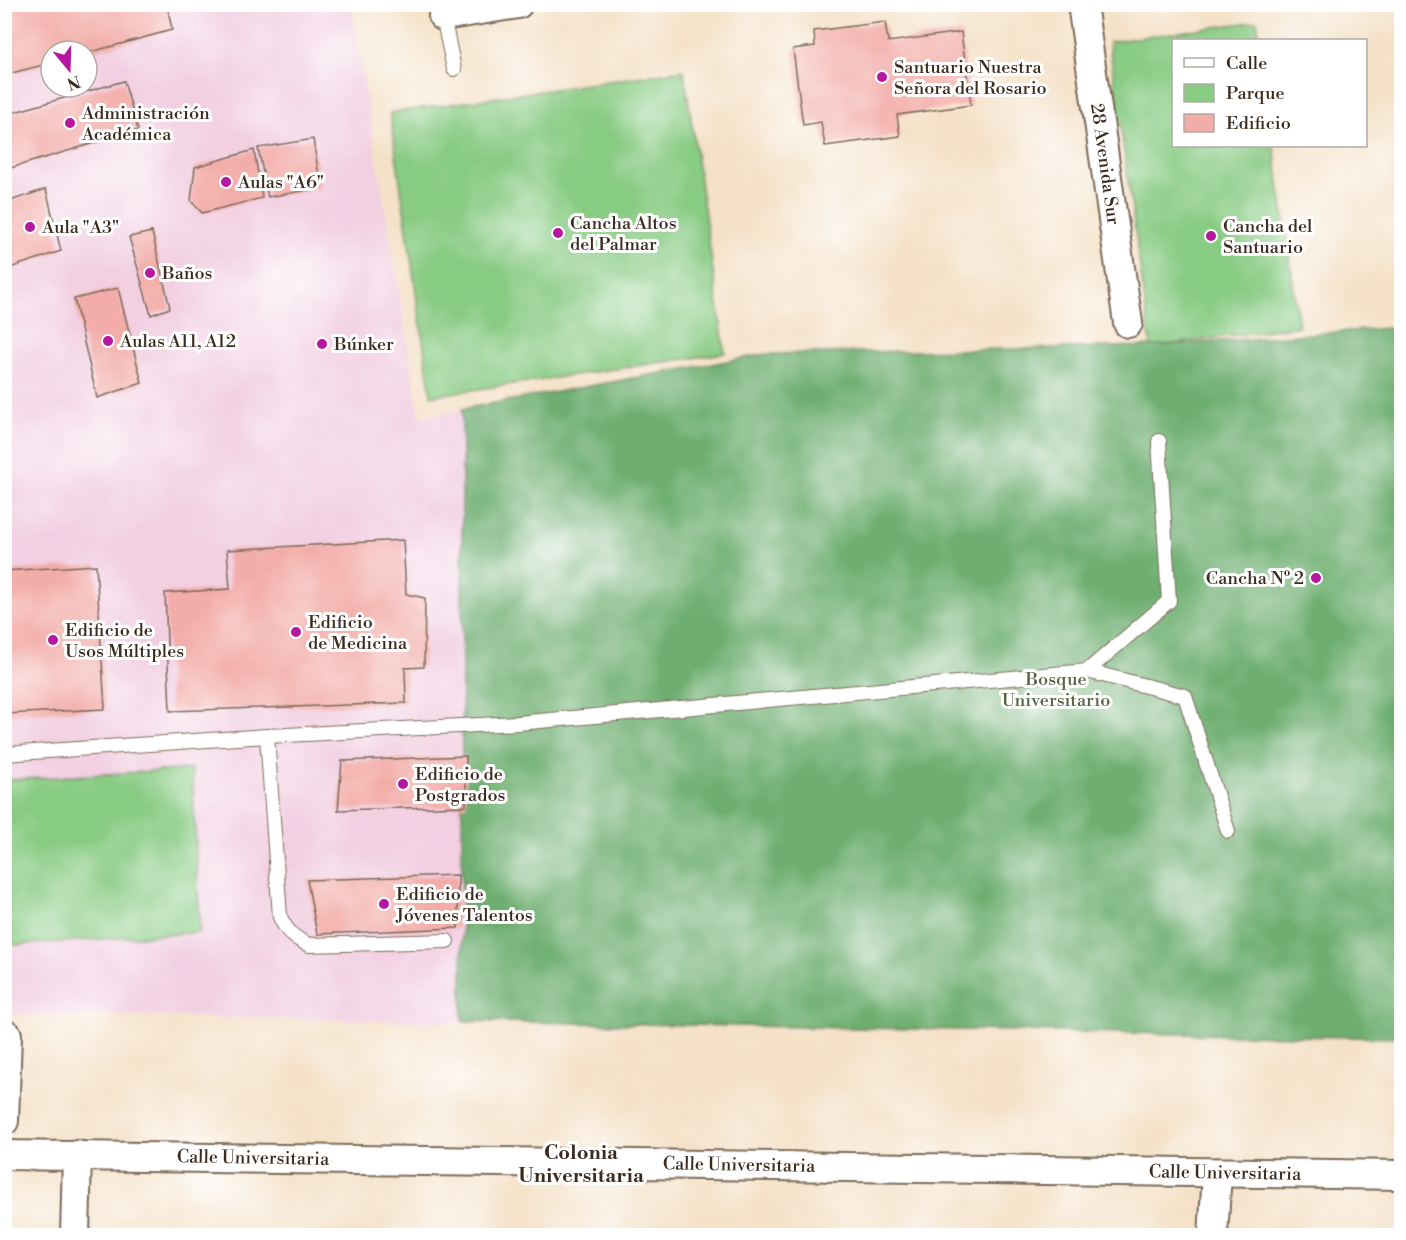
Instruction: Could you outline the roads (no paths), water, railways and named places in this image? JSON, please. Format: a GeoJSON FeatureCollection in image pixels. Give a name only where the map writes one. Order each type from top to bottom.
{"type":"FeatureCollection","features":[{"type":"Feature","properties":{"kind":"street"},"geometry":{"type":"LineString","coordinates":[[442,10],[518,4]]}},
{"type":"Feature","properties":{"kind":"street","name":"28 Avenida Sur"},"geometry":{"type":"LineString","coordinates":[[1082,4],[1128,323]]}},
{"type":"Feature","properties":{"kind":"street"},"geometry":{"type":"LineString","coordinates":[[4,1121],[7,1035]]}},
{"type":"Feature","properties":{"kind":"street","name":"Calle Universitaria"},"geometry":{"type":"LineString","coordinates":[[4,1155],[1401,1175]]}},
{"type":"Feature","properties":{"kind":"street"},"geometry":{"type":"LineString","coordinates":[[75,1236],[77,1155]]}},
{"type":"Feature","properties":{"kind":"street"},"geometry":{"type":"LineString","coordinates":[[1213,1236],[1217,1173]]}},
{"type":"Feature","properties":{"kind":"lane"},"geometry":{"type":"LineString","coordinates":[[442,10],[454,69]]}},
{"type":"Feature","properties":{"kind":"lane"},"geometry":{"type":"LineString","coordinates":[[1087,671],[1169,601],[1159,441]]}},
{"type":"Feature","properties":{"kind":"lane"},"geometry":{"type":"LineString","coordinates":[[4,754],[267,736],[518,723],[1087,671],[1185,696],[1228,831]]}},
{"type":"Feature","properties":{"kind":"lane"},"geometry":{"type":"LineString","coordinates":[[267,736],[280,917],[287,931],[296,939],[309,945],[447,941]]}},
{"type":"Feature","properties":{"kind":"place","name":"Santuario Nuestra Señora del Rosario"},"geometry":{"type":"Point","coordinates":[882,77]}},
{"type":"Feature","properties":{"kind":"place","name":"Administración Académica"},"geometry":{"type":"Point","coordinates":[70,123]}},
{"type":"Feature","properties":{"kind":"place","name":"Aulas \"A6\""},"geometry":{"type":"Point","coordinates":[226,182]}},
{"type":"Feature","properties":{"kind":"place","name":"Aula \"A3\""},"geometry":{"type":"Point","coordinates":[30,227]}},
{"type":"Feature","properties":{"kind":"place","name":"Cancha Altos del Palmar"},"geometry":{"type":"Point","coordinates":[558,233]}},
{"type":"Feature","properties":{"kind":"place","name":"Cancha del Santuario"},"geometry":{"type":"Point","coordinates":[1211,236]}},
{"type":"Feature","properties":{"kind":"place","name":"Baños"},"geometry":{"type":"Point","coordinates":[150,273]}},
{"type":"Feature","properties":{"kind":"place","name":"Aulas A11, A12"},"geometry":{"type":"Point","coordinates":[108,341]}},
{"type":"Feature","properties":{"kind":"place","name":"Búnker"},"geometry":{"type":"Point","coordinates":[322,344]}},
{"type":"Feature","properties":{"kind":"place","name":"Cancha Nº 2"},"geometry":{"type":"Point","coordinates":[1316,578]}},
{"type":"Feature","properties":{"kind":"place","name":"Edificio de Medicina"},"geometry":{"type":"Point","coordinates":[296,632]}},
{"type":"Feature","properties":{"kind":"place","name":"Edificio de Usos Múltiples"},"geometry":{"type":"Point","coordinates":[53,640]}},
{"type":"Feature","properties":{"kind":"place","name":"Edificio de Postgrados"},"geometry":{"type":"Point","coordinates":[403,784]}},
{"type":"Feature","properties":{"kind":"place","name":"Edificio de Jóvenes Talentos"},"geometry":{"type":"Point","coordinates":[384,904]}},
{"type":"Feature","properties":{"kind":"district","name":"Colonia Universitaria"},"geometry":{"type":"Point","coordinates":[581,1164]}},
{"type":"Feature","properties":{"kind":"park label","name":"Bosque Universitario"},"geometry":{"type":"Point","coordinates":[1056,689]}}]}
